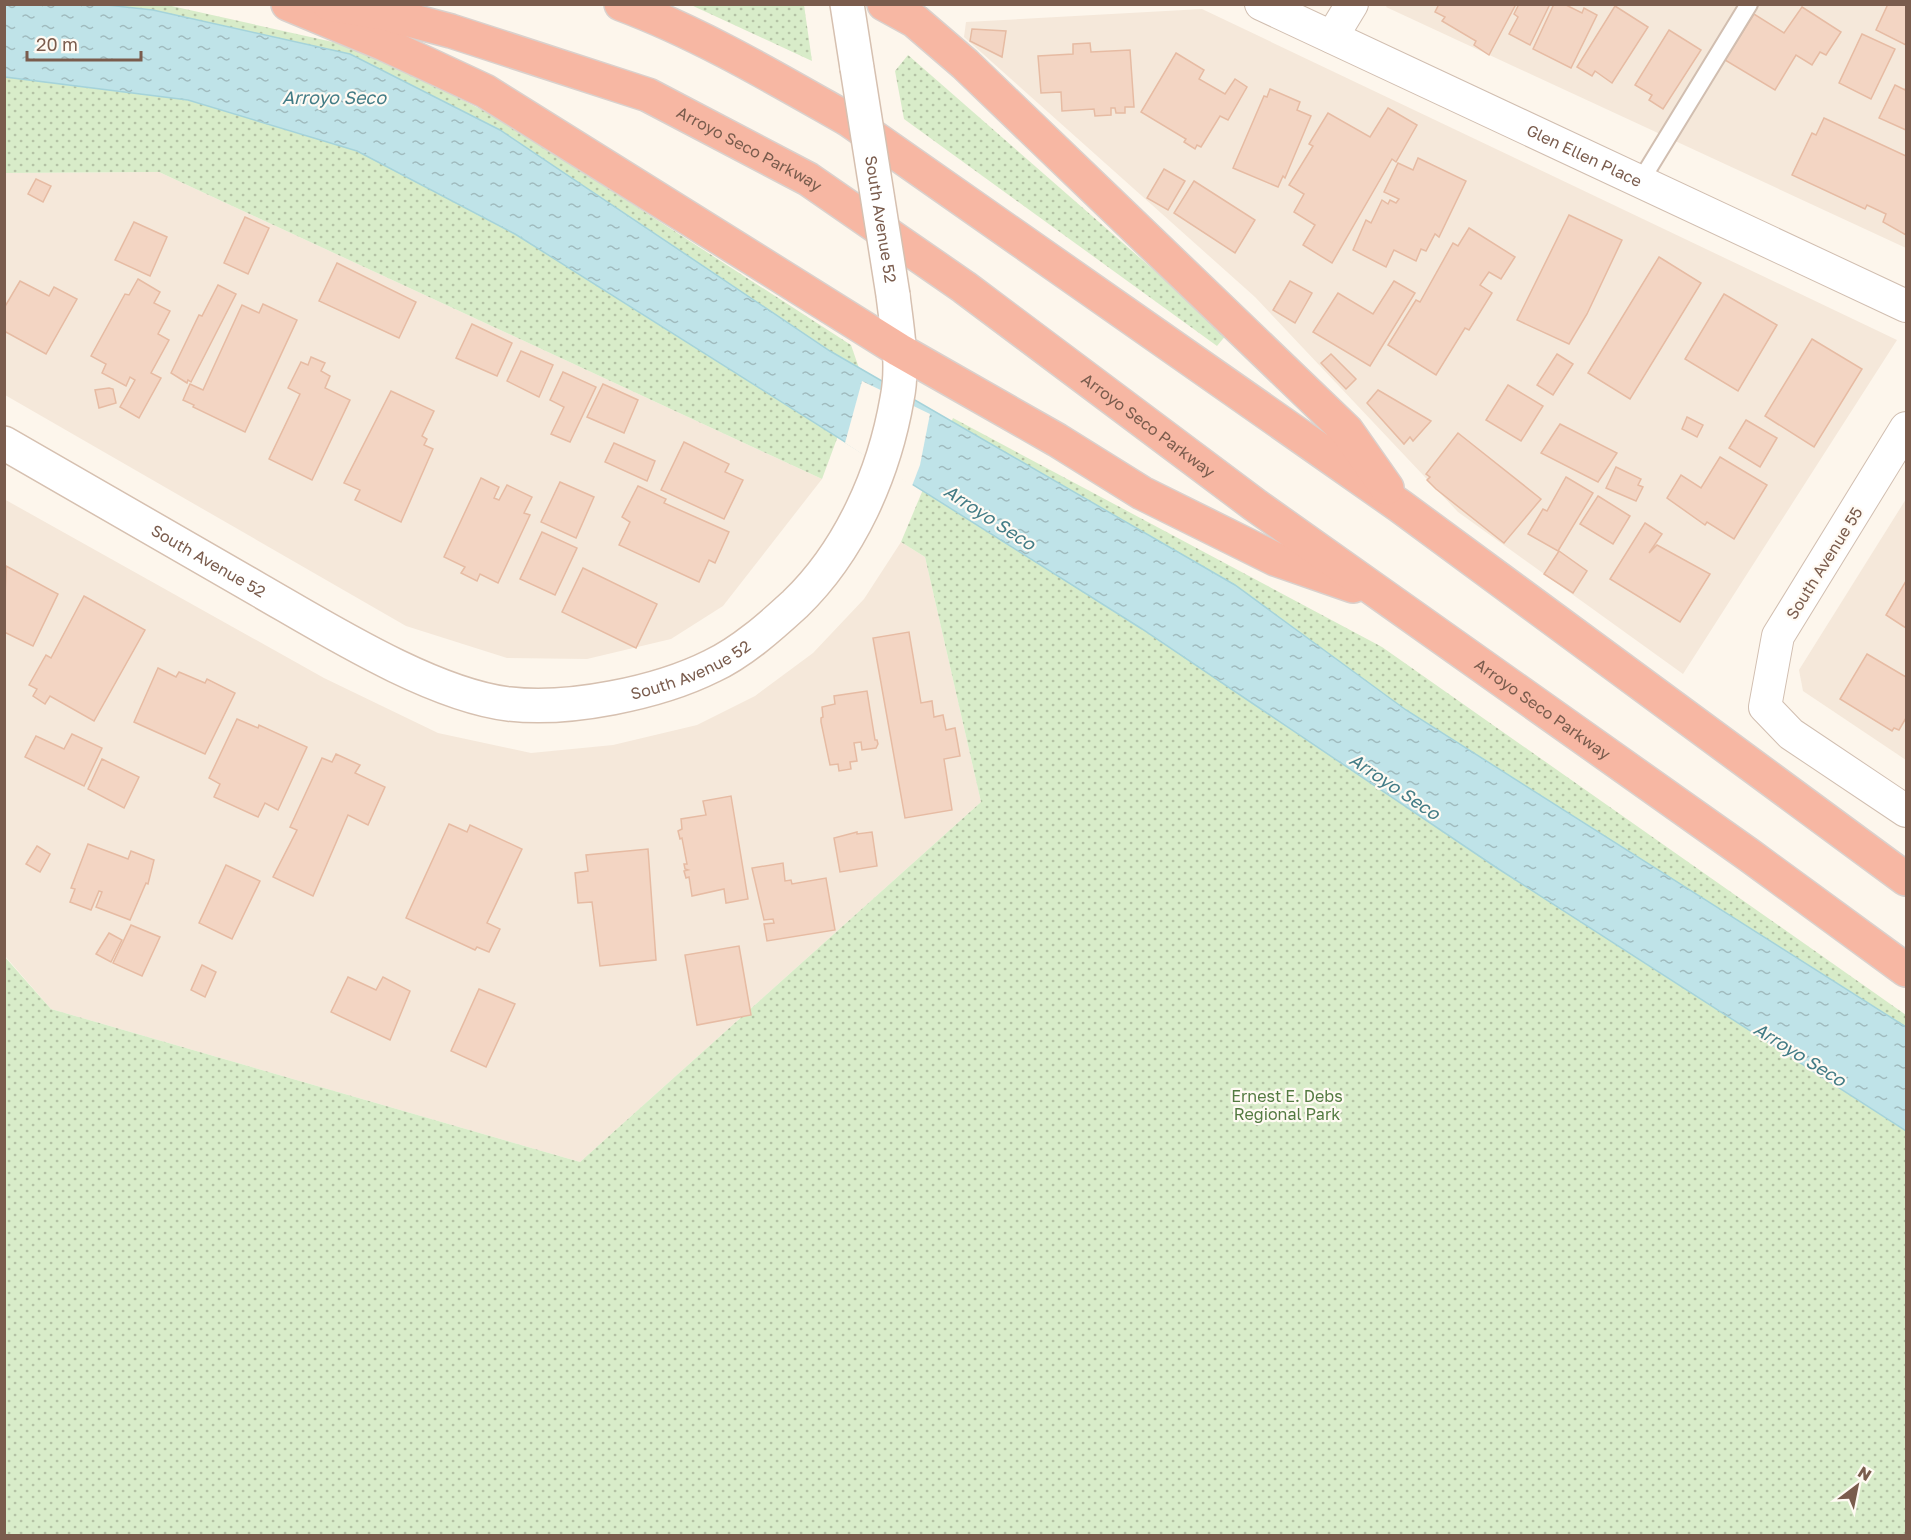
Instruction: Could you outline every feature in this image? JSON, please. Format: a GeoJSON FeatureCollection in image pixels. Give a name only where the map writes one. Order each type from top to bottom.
{"type":"FeatureCollection","features":[{"type":"Feature","properties":{"kind":"highway"},"geometry":{"type":"LineString","coordinates":[[288,4],[382,43],[485,91],[899,350],[1152,498],[1275,560],[1388,598]]}},
{"type":"Feature","properties":{"kind":"highway","name":"Arroyo Seco Parkway"},"geometry":{"type":"LineString","coordinates":[[329,4],[383,13],[451,31],[648,94],[808,179],[964,287],[1255,505],[1906,970]]}},
{"type":"Feature","properties":{"kind":"highway"},"geometry":{"type":"LineString","coordinates":[[621,4],[650,15],[760,69],[849,120],[1400,506],[1906,879]]}},
{"type":"Feature","properties":{"kind":"highway"},"geometry":{"type":"LineString","coordinates":[[885,4],[915,21],[965,64],[1338,422],[1400,506]]}},
{"type":"Feature","properties":{"kind":"street","name":"South Avenue 52"},"geometry":{"type":"LineString","coordinates":[[4,443],[372,652],[447,688],[509,704],[579,702],[646,691],[713,666],[775,622],[815,584],[858,518],[872,489],[898,397],[899,350],[893,295],[848,4]]}},
{"type":"Feature","properties":{"kind":"street","name":"Glen Ellen Place"},"geometry":{"type":"LineString","coordinates":[[1261,4],[1906,306]]}},
{"type":"Feature","properties":{"kind":"street"},"geometry":{"type":"LineString","coordinates":[[1332,38],[1352,4]]}},
{"type":"Feature","properties":{"kind":"street","name":"South Avenue 55"},"geometry":{"type":"LineString","coordinates":[[1906,428],[1778,636],[1766,707],[1791,734],[1906,811]]}},
{"type":"Feature","properties":{"kind":"lane"},"geometry":{"type":"LineString","coordinates":[[1640,182],[1749,4]]}},
{"type":"Feature","properties":{"kind":"shaded area"},"geometry":{"type":"Polygon","coordinates":[[[1388,4],[1906,5],[1906,248],[1386,7],[1388,4]]]}},
{"type":"Feature","properties":{"kind":"shaded area"},"geometry":{"type":"Polygon","coordinates":[[[1202,9],[1897,340],[1683,674],[1458,512],[1255,297],[964,37],[966,22],[1202,9]]]}},
{"type":"Feature","properties":{"kind":"shaded area"},"geometry":{"type":"Polygon","coordinates":[[[159,172],[822,479],[723,606],[671,639],[587,659],[507,658],[406,626],[5,395],[5,173],[159,172]]]}},
{"type":"Feature","properties":{"kind":"shaded area"},"geometry":{"type":"Polygon","coordinates":[[[4,499],[324,678],[438,733],[531,753],[613,745],[697,725],[755,696],[813,653],[864,599],[901,542],[925,557],[981,802],[580,1162],[51,1009],[5,956],[4,499]]]}},
{"type":"Feature","properties":{"kind":"shaded area"},"geometry":{"type":"Polygon","coordinates":[[[1906,499],[1906,760],[1803,691],[1799,670],[1906,499]]]}},
{"type":"Feature","properties":{"kind":"green space"},"geometry":{"type":"Polygon","coordinates":[[[4,5],[167,5],[360,48],[502,120],[851,345],[861,374],[822,479],[159,172],[5,173],[4,5]]]}},
{"type":"Feature","properties":{"kind":"green space"},"geometry":{"type":"Polygon","coordinates":[[[691,5],[804,5],[812,61],[691,5]]]}},
{"type":"Feature","properties":{"kind":"green space"},"geometry":{"type":"Polygon","coordinates":[[[908,55],[1227,334],[1217,346],[904,119],[895,71],[908,55]]]}},
{"type":"Feature","properties":{"kind":"green space","name":"Ernest E. Debs Regional Park"},"geometry":{"type":"Polygon","coordinates":[[[953,418],[1382,647],[1906,1015],[1906,1535],[5,1535],[4,956],[51,1009],[580,1162],[981,802],[925,557],[901,542],[953,418]]]}},
{"type":"Feature","properties":{"kind":"water","name":"Arroyo Seco"},"geometry":{"type":"Polygon","coordinates":[[[5,5],[107,5],[153,10],[350,54],[500,130],[830,351],[1235,585],[1406,710],[1906,1027],[1906,1131],[1497,868],[1142,629],[515,234],[357,151],[188,100],[5,77],[5,5]]]}},
{"type":"Feature","properties":{"kind":"pier"},"geometry":{"type":"Polygon","coordinates":[[[862,381],[930,414],[920,465],[912,486],[845,443],[862,381]]]}},
{"type":"Feature","properties":{"kind":"building"},"geometry":{"type":"Polygon","coordinates":[[[1439,4],[1516,4],[1489,55],[1474,45],[1476,41],[1442,21],[1445,17],[1435,12],[1439,4]]]}},
{"type":"Feature","properties":{"kind":"building"},"geometry":{"type":"Polygon","coordinates":[[[1519,4],[1550,4],[1530,45],[1509,34],[1518,17],[1514,14],[1519,4]]]}},
{"type":"Feature","properties":{"kind":"building"},"geometry":{"type":"Polygon","coordinates":[[[1554,4],[1564,4],[1582,13],[1584,8],[1597,15],[1571,68],[1533,49],[1554,4]]]}},
{"type":"Feature","properties":{"kind":"building"},"geometry":{"type":"Polygon","coordinates":[[[1888,4],[1906,4],[1906,45],[1876,30],[1888,4]]]}},
{"type":"Feature","properties":{"kind":"building"},"geometry":{"type":"Polygon","coordinates":[[[1615,6],[1648,27],[1612,83],[1595,71],[1592,76],[1577,67],[1615,6]]]}},
{"type":"Feature","properties":{"kind":"building"},"geometry":{"type":"Polygon","coordinates":[[[1802,7],[1841,32],[1826,55],[1820,52],[1812,65],[1796,55],[1775,90],[1725,60],[1754,14],[1784,33],[1802,7]]]}},
{"type":"Feature","properties":{"kind":"building"},"geometry":{"type":"Polygon","coordinates":[[[972,29],[1006,31],[1002,57],[970,41],[972,29]]]}},
{"type":"Feature","properties":{"kind":"building"},"geometry":{"type":"Polygon","coordinates":[[[1669,30],[1701,50],[1663,109],[1649,100],[1652,95],[1635,85],[1669,30]]]}},
{"type":"Feature","properties":{"kind":"building"},"geometry":{"type":"Polygon","coordinates":[[[1862,34],[1895,49],[1871,99],[1839,83],[1862,34]]]}},
{"type":"Feature","properties":{"kind":"building"},"geometry":{"type":"Polygon","coordinates":[[[1090,43],[1091,52],[1130,50],[1134,107],[1125,107],[1125,113],[1116,113],[1115,108],[1111,108],[1111,115],[1095,116],[1094,109],[1062,111],[1061,92],[1041,93],[1038,56],[1073,54],[1073,44],[1090,43]]]}},
{"type":"Feature","properties":{"kind":"building"},"geometry":{"type":"Polygon","coordinates":[[[1176,53],[1204,70],[1199,79],[1225,94],[1235,79],[1247,87],[1228,120],[1220,116],[1201,147],[1197,145],[1195,149],[1184,142],[1186,139],[1141,112],[1176,53]]]}},
{"type":"Feature","properties":{"kind":"building"},"geometry":{"type":"Polygon","coordinates":[[[1895,85],[1905,90],[1906,87],[1906,130],[1879,118],[1895,85]]]}},
{"type":"Feature","properties":{"kind":"building"},"geometry":{"type":"Polygon","coordinates":[[[1270,89],[1300,102],[1297,110],[1311,116],[1285,178],[1283,176],[1278,187],[1233,168],[1264,96],[1267,97],[1270,89]]]}},
{"type":"Feature","properties":{"kind":"building"},"geometry":{"type":"Polygon","coordinates":[[[1388,108],[1417,125],[1396,162],[1392,159],[1332,263],[1303,245],[1315,225],[1294,212],[1304,194],[1289,185],[1313,146],[1309,144],[1328,113],[1370,137],[1388,108]]]}},
{"type":"Feature","properties":{"kind":"building"},"geometry":{"type":"Polygon","coordinates":[[[1824,118],[1906,156],[1906,235],[1883,222],[1886,214],[1867,205],[1865,209],[1792,175],[1812,133],[1816,135],[1824,118]]]}},
{"type":"Feature","properties":{"kind":"building"},"geometry":{"type":"Polygon","coordinates":[[[1418,158],[1466,181],[1439,237],[1435,234],[1426,251],[1421,249],[1416,261],[1394,250],[1386,267],[1353,250],[1366,220],[1371,223],[1382,200],[1388,204],[1390,200],[1396,203],[1399,199],[1384,192],[1398,163],[1413,170],[1418,158]]]}},
{"type":"Feature","properties":{"kind":"building"},"geometry":{"type":"Polygon","coordinates":[[[1164,169],[1185,181],[1168,210],[1147,198],[1164,169]]]}},
{"type":"Feature","properties":{"kind":"building"},"geometry":{"type":"Polygon","coordinates":[[[36,179],[51,186],[43,202],[28,194],[36,179]]]}},
{"type":"Feature","properties":{"kind":"building"},"geometry":{"type":"Polygon","coordinates":[[[1194,181],[1255,220],[1235,253],[1174,213],[1194,181]]]}},
{"type":"Feature","properties":{"kind":"building"},"geometry":{"type":"Polygon","coordinates":[[[1569,215],[1622,240],[1587,314],[1569,344],[1517,320],[1569,215]]]}},
{"type":"Feature","properties":{"kind":"building"},"geometry":{"type":"Polygon","coordinates":[[[245,217],[269,228],[248,274],[224,263],[245,217]]]}},
{"type":"Feature","properties":{"kind":"building"},"geometry":{"type":"Polygon","coordinates":[[[134,222],[167,237],[150,276],[115,260],[134,222]]]}},
{"type":"Feature","properties":{"kind":"building"},"geometry":{"type":"Polygon","coordinates":[[[1469,228],[1515,257],[1501,279],[1489,272],[1480,285],[1492,293],[1469,330],[1465,328],[1436,375],[1388,345],[1416,300],[1420,302],[1453,243],[1458,246],[1469,228]]]}},
{"type":"Feature","properties":{"kind":"building"},"geometry":{"type":"Polygon","coordinates":[[[1659,257],[1701,283],[1630,399],[1588,373],[1659,257]]]}},
{"type":"Feature","properties":{"kind":"building"},"geometry":{"type":"Polygon","coordinates":[[[337,263],[416,302],[399,338],[319,301],[337,263]]]}},
{"type":"Feature","properties":{"kind":"building"},"geometry":{"type":"Polygon","coordinates":[[[138,279],[160,292],[154,303],[170,311],[158,334],[169,340],[151,373],[161,378],[139,418],[120,407],[135,380],[130,377],[126,386],[102,373],[106,364],[91,356],[125,294],[129,295],[138,279]]]}},
{"type":"Feature","properties":{"kind":"building"},"geometry":{"type":"Polygon","coordinates":[[[20,281],[49,296],[54,287],[77,299],[46,354],[4,331],[4,308],[20,281]]]}},
{"type":"Feature","properties":{"kind":"building"},"geometry":{"type":"Polygon","coordinates":[[[1290,281],[1312,293],[1295,323],[1273,310],[1290,281]]]}},
{"type":"Feature","properties":{"kind":"building"},"geometry":{"type":"Polygon","coordinates":[[[1394,281],[1415,293],[1370,366],[1313,332],[1338,293],[1373,314],[1394,281]]]}},
{"type":"Feature","properties":{"kind":"building"},"geometry":{"type":"Polygon","coordinates":[[[218,285],[236,294],[191,382],[188,380],[187,383],[171,373],[199,315],[202,316],[218,285]]]}},
{"type":"Feature","properties":{"kind":"building"},"geometry":{"type":"Polygon","coordinates":[[[1724,294],[1777,325],[1738,391],[1685,359],[1724,294]]]}},
{"type":"Feature","properties":{"kind":"building"},"geometry":{"type":"Polygon","coordinates":[[[263,304],[297,320],[245,432],[183,400],[190,384],[203,390],[242,305],[259,313],[263,304]]]}},
{"type":"Feature","properties":{"kind":"building"},"geometry":{"type":"Polygon","coordinates":[[[472,324],[512,343],[497,376],[456,358],[472,324]]]}},
{"type":"Feature","properties":{"kind":"building"},"geometry":{"type":"Polygon","coordinates":[[[1812,339],[1862,369],[1814,447],[1765,416],[1812,339]]]}},
{"type":"Feature","properties":{"kind":"building"},"geometry":{"type":"Polygon","coordinates":[[[521,351],[553,365],[539,397],[507,381],[521,351]]]}},
{"type":"Feature","properties":{"kind":"building"},"geometry":{"type":"Polygon","coordinates":[[[1331,354],[1356,379],[1346,389],[1321,363],[1331,354]]]}},
{"type":"Feature","properties":{"kind":"building"},"geometry":{"type":"Polygon","coordinates":[[[1557,354],[1573,364],[1553,395],[1537,385],[1557,354]]]}},
{"type":"Feature","properties":{"kind":"building"},"geometry":{"type":"Polygon","coordinates":[[[311,357],[325,363],[321,371],[330,376],[325,388],[350,400],[312,480],[269,459],[300,394],[288,388],[301,362],[308,365],[311,357]]]}},
{"type":"Feature","properties":{"kind":"building"},"geometry":{"type":"Polygon","coordinates":[[[563,372],[596,387],[570,442],[551,434],[564,407],[550,400],[563,372]]]}},
{"type":"Feature","properties":{"kind":"building"},"geometry":{"type":"Polygon","coordinates":[[[603,384],[638,400],[624,433],[587,417],[603,384]]]}},
{"type":"Feature","properties":{"kind":"building"},"geometry":{"type":"Polygon","coordinates":[[[1508,385],[1543,406],[1521,441],[1486,420],[1508,385]]]}},
{"type":"Feature","properties":{"kind":"building"},"geometry":{"type":"Polygon","coordinates":[[[113,389],[116,403],[99,408],[95,390],[113,389]]]}},
{"type":"Feature","properties":{"kind":"building"},"geometry":{"type":"Polygon","coordinates":[[[1378,390],[1431,421],[1413,441],[1410,437],[1404,444],[1367,403],[1378,390]]]}},
{"type":"Feature","properties":{"kind":"building"},"geometry":{"type":"Polygon","coordinates":[[[391,391],[434,411],[422,436],[427,439],[424,445],[433,449],[401,522],[355,500],[360,490],[344,483],[391,391]]]}},
{"type":"Feature","properties":{"kind":"building"},"geometry":{"type":"Polygon","coordinates":[[[1687,417],[1703,425],[1697,437],[1682,429],[1687,417]]]}},
{"type":"Feature","properties":{"kind":"building"},"geometry":{"type":"Polygon","coordinates":[[[1746,420],[1777,438],[1760,467],[1729,448],[1746,420]]]}},
{"type":"Feature","properties":{"kind":"building"},"geometry":{"type":"Polygon","coordinates":[[[1560,424],[1617,453],[1598,482],[1541,453],[1560,424]]]}},
{"type":"Feature","properties":{"kind":"building"},"geometry":{"type":"Polygon","coordinates":[[[1458,433],[1541,499],[1504,543],[1427,480],[1430,477],[1426,474],[1458,433]]]}},
{"type":"Feature","properties":{"kind":"building"},"geometry":{"type":"Polygon","coordinates":[[[684,442],[729,464],[725,472],[743,480],[724,519],[661,490],[684,442]]]}},
{"type":"Feature","properties":{"kind":"building"},"geometry":{"type":"Polygon","coordinates":[[[614,443],[655,461],[647,481],[605,462],[614,443]]]}},
{"type":"Feature","properties":{"kind":"building"},"geometry":{"type":"Polygon","coordinates":[[[1720,457],[1767,485],[1734,539],[1707,522],[1705,525],[1667,498],[1681,475],[1701,488],[1720,457]]]}},
{"type":"Feature","properties":{"kind":"building"},"geometry":{"type":"Polygon","coordinates":[[[1616,467],[1641,479],[1638,485],[1643,487],[1636,501],[1606,488],[1616,467]]]}},
{"type":"Feature","properties":{"kind":"building"},"geometry":{"type":"Polygon","coordinates":[[[1566,477],[1593,493],[1558,551],[1528,534],[1543,509],[1547,511],[1566,477]]]}},
{"type":"Feature","properties":{"kind":"building"},"geometry":{"type":"Polygon","coordinates":[[[481,478],[499,487],[494,498],[499,500],[507,485],[532,497],[524,513],[530,515],[498,583],[480,574],[477,581],[461,573],[465,567],[444,557],[481,478]]]}},
{"type":"Feature","properties":{"kind":"building"},"geometry":{"type":"Polygon","coordinates":[[[560,482],[594,497],[576,538],[541,522],[560,482]]]}},
{"type":"Feature","properties":{"kind":"building"},"geometry":{"type":"Polygon","coordinates":[[[638,486],[666,499],[664,503],[729,532],[715,563],[709,560],[699,582],[619,545],[630,522],[622,517],[638,486]]]}},
{"type":"Feature","properties":{"kind":"building"},"geometry":{"type":"Polygon","coordinates":[[[1598,496],[1630,516],[1613,544],[1580,524],[1598,496]]]}},
{"type":"Feature","properties":{"kind":"building"},"geometry":{"type":"Polygon","coordinates":[[[1645,523],[1662,534],[1649,553],[1657,545],[1710,574],[1680,622],[1610,579],[1645,523]]]}},
{"type":"Feature","properties":{"kind":"building"},"geometry":{"type":"Polygon","coordinates":[[[542,532],[577,548],[555,595],[520,579],[542,532]]]}},
{"type":"Feature","properties":{"kind":"building"},"geometry":{"type":"Polygon","coordinates":[[[1559,551],[1587,571],[1573,593],[1544,574],[1559,551]]]}},
{"type":"Feature","properties":{"kind":"building"},"geometry":{"type":"Polygon","coordinates":[[[6,566],[58,594],[33,646],[4,632],[6,566]]]}},
{"type":"Feature","properties":{"kind":"building"},"geometry":{"type":"Polygon","coordinates":[[[583,568],[657,604],[636,648],[562,612],[583,568]]]}},
{"type":"Feature","properties":{"kind":"building"},"geometry":{"type":"Polygon","coordinates":[[[1906,581],[1906,628],[1886,615],[1906,581]]]}},
{"type":"Feature","properties":{"kind":"building"},"geometry":{"type":"Polygon","coordinates":[[[84,596],[145,630],[94,721],[50,696],[45,704],[33,696],[37,689],[29,685],[46,655],[51,658],[84,596]]]}},
{"type":"Feature","properties":{"kind":"building"},"geometry":{"type":"Polygon","coordinates":[[[909,632],[921,703],[932,701],[934,717],[943,715],[946,730],[955,728],[960,756],[944,759],[952,810],[905,818],[873,638],[909,632]]]}},
{"type":"Feature","properties":{"kind":"building"},"geometry":{"type":"Polygon","coordinates":[[[1867,654],[1906,677],[1906,718],[1899,730],[1894,728],[1892,731],[1840,699],[1867,654]]]}},
{"type":"Feature","properties":{"kind":"building"},"geometry":{"type":"Polygon","coordinates":[[[158,668],[176,677],[179,672],[205,683],[207,679],[235,693],[205,754],[134,722],[158,668]]]}},
{"type":"Feature","properties":{"kind":"building"},"geometry":{"type":"Polygon","coordinates":[[[867,691],[875,740],[878,744],[876,748],[862,750],[861,742],[854,743],[857,761],[850,762],[851,769],[839,771],[838,764],[830,765],[821,722],[822,707],[835,704],[834,696],[867,691]]]}},
{"type":"Feature","properties":{"kind":"building"},"geometry":{"type":"Polygon","coordinates":[[[237,719],[258,728],[259,725],[307,747],[278,810],[265,803],[258,817],[214,797],[220,784],[209,778],[237,719]]]}},
{"type":"Feature","properties":{"kind":"building"},"geometry":{"type":"Polygon","coordinates":[[[72,734],[102,748],[84,786],[25,757],[36,736],[64,749],[72,734]]]}},
{"type":"Feature","properties":{"kind":"building"},"geometry":{"type":"Polygon","coordinates":[[[336,754],[360,765],[355,773],[385,787],[368,825],[348,815],[313,896],[273,877],[297,830],[290,827],[322,758],[332,762],[336,754]]]}},
{"type":"Feature","properties":{"kind":"building"},"geometry":{"type":"Polygon","coordinates":[[[102,759],[139,777],[124,808],[88,789],[102,759]]]}},
{"type":"Feature","properties":{"kind":"building"},"geometry":{"type":"Polygon","coordinates":[[[731,796],[748,899],[726,903],[724,889],[692,896],[689,877],[686,878],[684,871],[688,870],[685,869],[684,864],[687,864],[682,838],[680,839],[678,831],[682,829],[681,819],[706,815],[703,801],[731,796]]]}},
{"type":"Feature","properties":{"kind":"building"},"geometry":{"type":"Polygon","coordinates":[[[449,824],[467,832],[470,825],[522,849],[487,923],[500,929],[489,952],[477,947],[475,950],[406,918],[449,824]]]}},
{"type":"Feature","properties":{"kind":"building"},"geometry":{"type":"Polygon","coordinates":[[[857,832],[857,834],[872,832],[877,866],[840,872],[834,838],[857,832]]]}},
{"type":"Feature","properties":{"kind":"building"},"geometry":{"type":"Polygon","coordinates":[[[88,844],[128,859],[131,851],[154,860],[148,884],[146,883],[130,920],[96,907],[102,892],[99,891],[91,910],[70,902],[75,889],[71,888],[88,844]]]}},
{"type":"Feature","properties":{"kind":"building"},"geometry":{"type":"Polygon","coordinates":[[[37,846],[50,854],[40,872],[26,864],[37,846]]]}},
{"type":"Feature","properties":{"kind":"building"},"geometry":{"type":"Polygon","coordinates":[[[648,849],[656,960],[600,966],[592,902],[578,903],[575,873],[588,871],[586,855],[648,849]]]}},
{"type":"Feature","properties":{"kind":"building"},"geometry":{"type":"Polygon","coordinates":[[[783,863],[785,881],[791,880],[792,884],[826,878],[835,930],[767,941],[764,924],[774,923],[773,919],[764,920],[752,868],[783,863]]]}},
{"type":"Feature","properties":{"kind":"building"},"geometry":{"type":"Polygon","coordinates":[[[226,865],[260,881],[232,939],[199,923],[226,865]]]}},
{"type":"Feature","properties":{"kind":"building"},"geometry":{"type":"Polygon","coordinates":[[[131,925],[160,937],[142,976],[113,963],[131,925]]]}},
{"type":"Feature","properties":{"kind":"building"},"geometry":{"type":"Polygon","coordinates":[[[109,933],[122,940],[111,962],[96,954],[109,933]]]}},
{"type":"Feature","properties":{"kind":"building"},"geometry":{"type":"Polygon","coordinates":[[[739,946],[751,1015],[697,1025],[685,955],[739,946]]]}},
{"type":"Feature","properties":{"kind":"building"},"geometry":{"type":"Polygon","coordinates":[[[202,965],[216,972],[205,997],[191,990],[202,965]]]}},
{"type":"Feature","properties":{"kind":"building"},"geometry":{"type":"Polygon","coordinates":[[[348,977],[376,990],[383,977],[410,991],[390,1040],[331,1012],[348,977]]]}},
{"type":"Feature","properties":{"kind":"building"},"geometry":{"type":"Polygon","coordinates":[[[479,989],[515,1004],[486,1067],[451,1051],[479,989]]]}}]}
